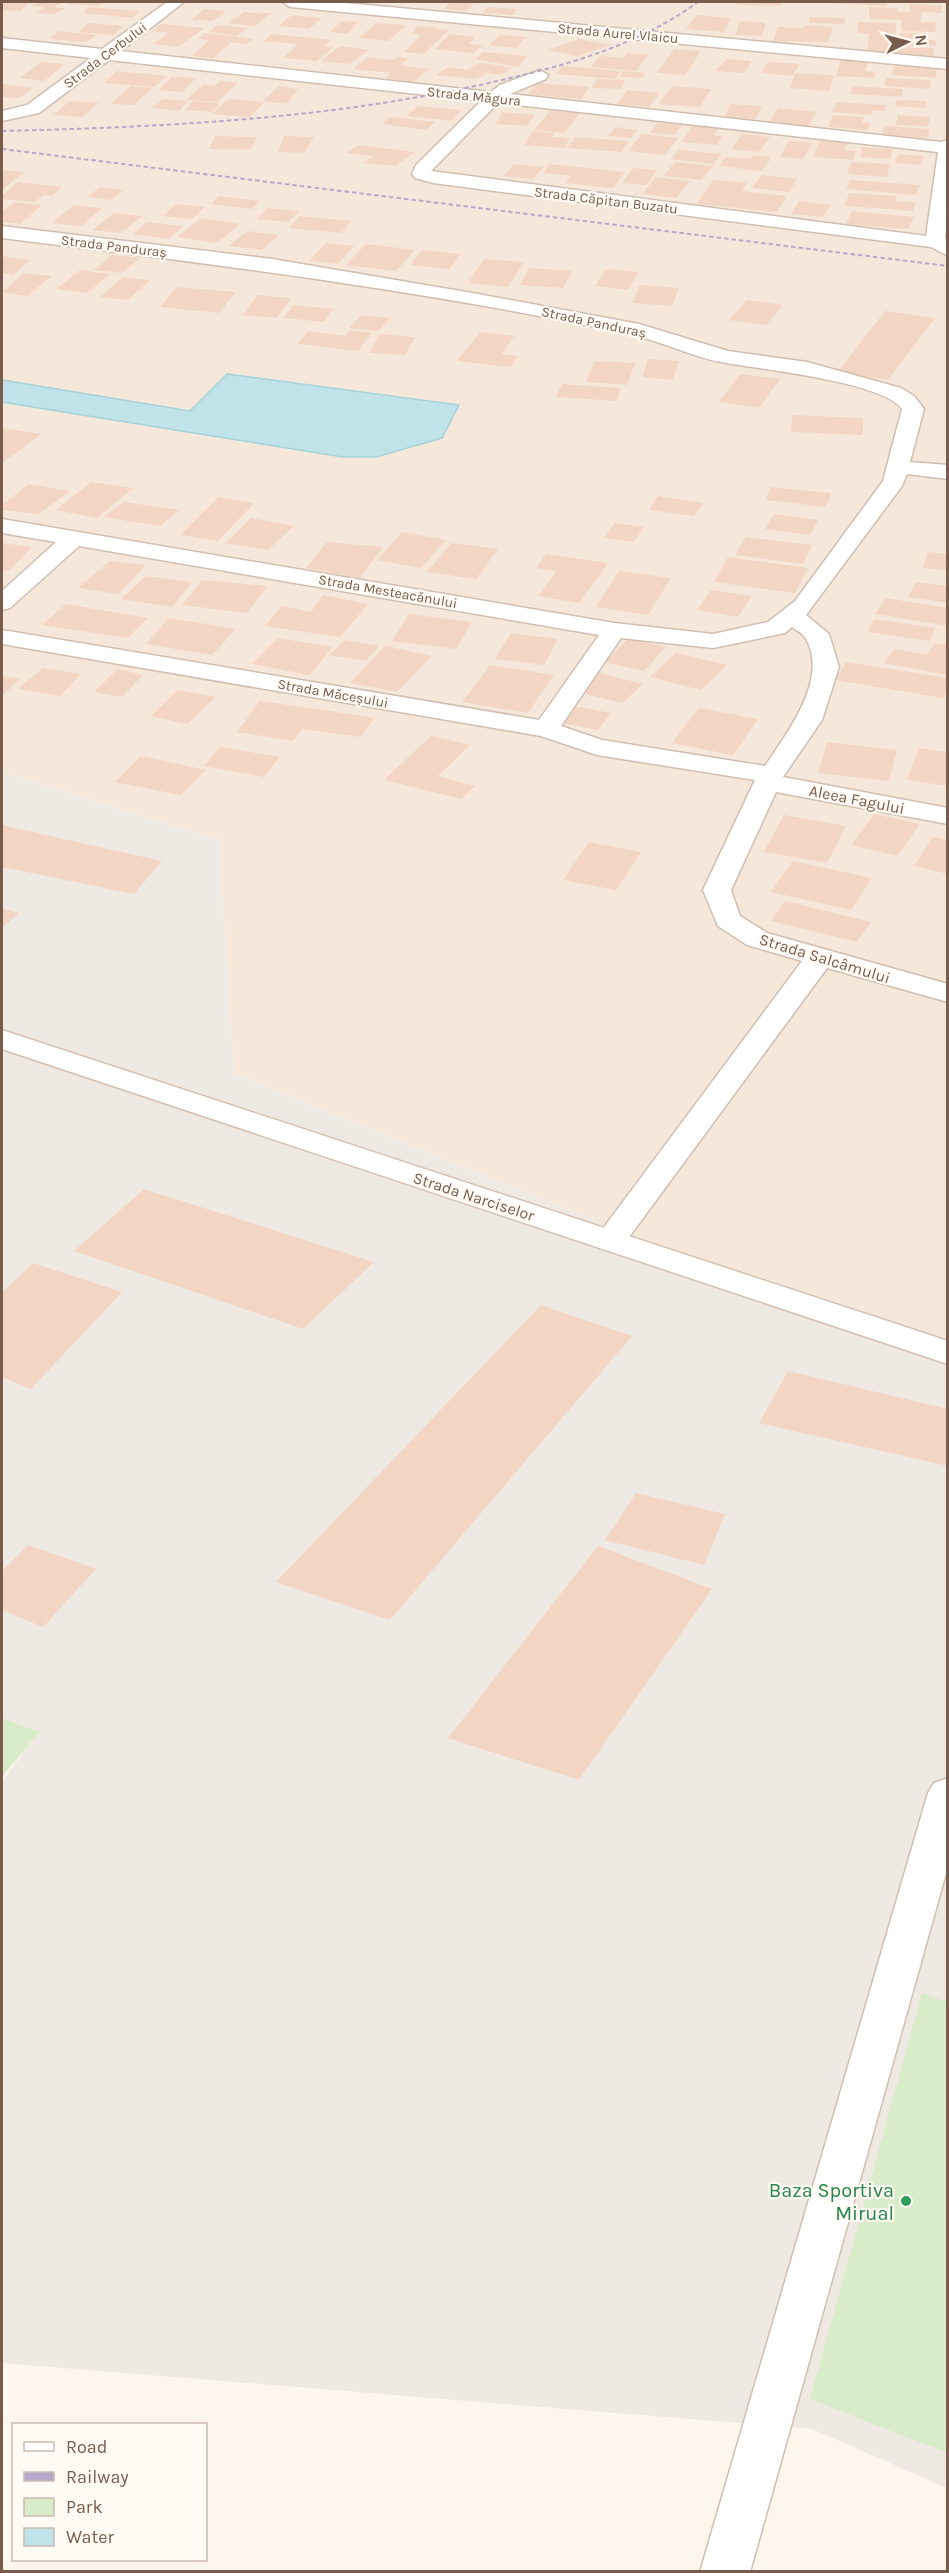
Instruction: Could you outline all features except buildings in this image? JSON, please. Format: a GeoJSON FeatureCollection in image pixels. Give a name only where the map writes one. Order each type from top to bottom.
{"type":"FeatureCollection","features":[{"type":"Feature","properties":{"kind":"street","name":"Strada Cerbului"},"geometry":{"type":"LineString","coordinates":[[2,116],[33,109],[176,2]]}},
{"type":"Feature","properties":{"kind":"street","name":"Strada Aurel Vlaicu"},"geometry":{"type":"LineString","coordinates":[[290,2],[948,64]]}},
{"type":"Feature","properties":{"kind":"street","name":"Strada Măgura"},"geometry":{"type":"LineString","coordinates":[[2,43],[947,147]]}},
{"type":"Feature","properties":{"kind":"street","name":"Strada Căpitan Buzatu"},"geometry":{"type":"LineString","coordinates":[[540,75],[506,89],[494,98],[422,169],[421,174],[433,178],[943,245]]}},
{"type":"Feature","properties":{"kind":"street"},"geometry":{"type":"LineString","coordinates":[[943,245],[947,147]]}},
{"type":"Feature","properties":{"kind":"street","name":"Strada Panduraș"},"geometry":{"type":"LineString","coordinates":[[2,232],[272,265],[467,298],[639,330],[725,357],[807,368],[894,392],[907,400],[913,409],[894,481],[803,606],[784,622]]}},
{"type":"Feature","properties":{"kind":"street"},"geometry":{"type":"LineString","coordinates":[[899,467],[948,472]]}},
{"type":"Feature","properties":{"kind":"street","name":"Strada Mesteacănului"},"geometry":{"type":"LineString","coordinates":[[2,526],[614,630],[713,641],[784,622]]}},
{"type":"Feature","properties":{"kind":"street"},"geometry":{"type":"LineString","coordinates":[[2,603],[74,538]]}},
{"type":"Feature","properties":{"kind":"street","name":"Strada Salcâmului"},"geometry":{"type":"LineString","coordinates":[[784,622],[817,634],[827,667],[809,720],[769,778],[717,890],[728,920],[758,939],[948,993]]}},
{"type":"Feature","properties":{"kind":"street"},"geometry":{"type":"LineString","coordinates":[[546,729],[614,630]]}},
{"type":"Feature","properties":{"kind":"street","name":"Strada Măceșului"},"geometry":{"type":"LineString","coordinates":[[2,637],[546,729],[597,747],[769,778]]}},
{"type":"Feature","properties":{"kind":"street","name":"Aleea Fagului"},"geometry":{"type":"LineString","coordinates":[[769,778],[948,816]]}},
{"type":"Feature","properties":{"kind":"street"},"geometry":{"type":"LineString","coordinates":[[610,1241],[819,958]]}},
{"type":"Feature","properties":{"kind":"street","name":"Strada Narciselor"},"geometry":{"type":"LineString","coordinates":[[2,1040],[190,1100],[948,1353]]}},
{"type":"Feature","properties":{"kind":"street"},"geometry":{"type":"LineString","coordinates":[[725,2571],[948,1793]]}},
{"type":"Feature","properties":{"kind":"shaded area"},"geometry":{"type":"Polygon","coordinates":[[[2,2],[947,2],[947,1364],[234,1073],[219,840],[2,772],[2,2]]]}},
{"type":"Feature","properties":{"kind":"shaded area"},"geometry":{"type":"Polygon","coordinates":[[[2,772],[219,840],[234,1073],[947,1364],[947,2488],[812,2429],[2,2363],[2,1782],[38,1732],[2,1718],[2,772]]]}},
{"type":"Feature","properties":{"kind":"green space"},"geometry":{"type":"Polygon","coordinates":[[[2,1718],[39,1732],[2,1777],[2,1718]]]}},
{"type":"Feature","properties":{"kind":"green space","name":"Baza Sportiva Mirual"},"geometry":{"type":"Polygon","coordinates":[[[922,1993],[947,2002],[947,2453],[810,2399],[922,1993]]]}},
{"type":"Feature","properties":{"kind":"water"},"geometry":{"type":"Polygon","coordinates":[[[227,374],[459,405],[442,438],[376,457],[343,457],[2,402],[2,380],[190,411],[227,374]]]}},
{"type":"Feature","properties":{"kind":"railway"},"geometry":{"type":"LineString","coordinates":[[2,131],[126,127],[249,119],[372,105],[432,95],[520,76],[600,52],[650,31],[698,2]]}},
{"type":"Feature","properties":{"kind":"railway"},"geometry":{"type":"LineString","coordinates":[[2,149],[948,266]]}},
{"type":"Feature","properties":{"kind":"place","name":"Baza Sportiva Mirual"},"geometry":{"type":"Point","coordinates":[906,2201]}}]}
